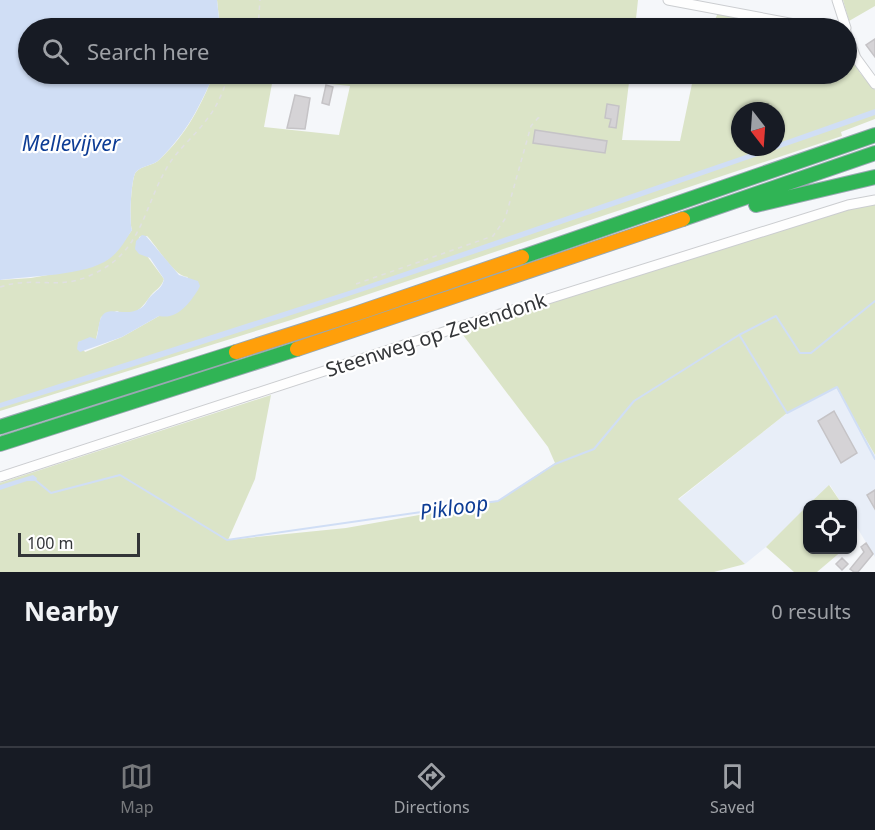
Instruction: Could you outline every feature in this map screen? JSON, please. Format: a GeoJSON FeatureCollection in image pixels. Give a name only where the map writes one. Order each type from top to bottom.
{"type":"FeatureCollection","features":[{"type":"Feature","properties":{"kind":"highway"},"geometry":{"type":"LineString","coordinates":[[0,427],[365,311],[875,135]]}},
{"type":"Feature","properties":{"kind":"highway"},"geometry":{"type":"LineString","coordinates":[[0,444],[360,329],[875,153]]}},
{"type":"Feature","properties":{"kind":"highway"},"geometry":{"type":"LineString","coordinates":[[726,205],[752,206],[875,177]]}},
{"type":"Feature","properties":{"kind":"street"},"geometry":{"type":"LineString","coordinates":[[668,0],[763,18]]}},
{"type":"Feature","properties":{"kind":"street"},"geometry":{"type":"LineString","coordinates":[[837,0],[842,18]]}},
{"type":"Feature","properties":{"kind":"street"},"geometry":{"type":"LineString","coordinates":[[857,58],[875,84]]}},
{"type":"Feature","properties":{"kind":"street","name":"Steenweg op Zevendonk"},"geometry":{"type":"LineString","coordinates":[[0,477],[674,258],[848,205],[875,200]]}},
{"type":"Feature","properties":{"kind":"path"},"geometry":{"type":"LineString","coordinates":[[259,18],[260,0]]}},
{"type":"Feature","properties":{"kind":"path"},"geometry":{"type":"LineString","coordinates":[[0,287],[22,282],[72,282],[106,268],[122,255],[139,231],[169,164],[180,147],[210,116],[225,84]]}},
{"type":"Feature","properties":{"kind":"path"},"geometry":{"type":"LineString","coordinates":[[356,284],[493,236],[505,219],[531,126],[538,118],[543,117]]}},
{"type":"Feature","properties":{"kind":"shaded area"},"geometry":{"type":"Polygon","coordinates":[[[837,387],[875,455],[875,557],[857,528],[857,500],[839,500],[830,485],[815,500],[803,500],[803,511],[745,564],[678,500],[787,413],[837,387]]]}},
{"type":"Feature","properties":{"kind":"green space"},"geometry":{"type":"Polygon","coordinates":[[[217,0],[638,0],[636,18],[219,18],[217,0]]]}},
{"type":"Feature","properties":{"kind":"green space"},"geometry":{"type":"Polygon","coordinates":[[[843,0],[875,0],[875,6],[854,18],[848,18],[843,0]]]}},
{"type":"Feature","properties":{"kind":"green space"},"geometry":{"type":"Polygon","coordinates":[[[718,13],[745,18],[716,18],[718,13]]]}},
{"type":"Feature","properties":{"kind":"green space"},"geometry":{"type":"Polygon","coordinates":[[[857,66],[875,90],[875,119],[841,132],[842,136],[785,155],[785,102],[731,102],[731,156],[782,156],[291,320],[0,411],[0,280],[31,278],[70,271],[116,252],[132,230],[131,200],[136,172],[157,161],[178,140],[198,109],[209,84],[272,84],[264,127],[339,135],[350,86],[331,84],[629,84],[622,140],[680,141],[692,84],[857,84],[857,66]],[[147,236],[139,237],[147,256],[164,279],[163,282],[136,312],[127,314],[117,311],[101,317],[96,339],[78,342],[85,352],[122,337],[159,316],[188,277],[183,276],[172,267],[147,236]]]}},
{"type":"Feature","properties":{"kind":"green space"},"geometry":{"type":"Polygon","coordinates":[[[875,204],[875,455],[836,387],[787,413],[678,499],[745,564],[714,572],[0,572],[0,483],[271,395],[255,479],[228,540],[346,528],[498,501],[555,463],[548,447],[460,331],[835,212],[875,204]]]}},
{"type":"Feature","properties":{"kind":"green space"},"geometry":{"type":"Polygon","coordinates":[[[829,485],[839,500],[813,500],[829,485]]]}},
{"type":"Feature","properties":{"kind":"green space"},"geometry":{"type":"Polygon","coordinates":[[[803,510],[803,554],[838,554],[817,572],[794,572],[766,547],[803,510]]]}},
{"type":"Feature","properties":{"kind":"water","name":"Mellevijver"},"geometry":{"type":"Polygon","coordinates":[[[0,0],[217,0],[219,18],[18,18],[18,84],[209,84],[178,139],[155,163],[136,172],[131,200],[132,230],[116,253],[99,265],[86,269],[0,280],[0,0]]]}},
{"type":"Feature","properties":{"kind":"water"},"geometry":{"type":"Polygon","coordinates":[[[875,109],[875,115],[785,146],[785,141],[875,109]]]}},
{"type":"Feature","properties":{"kind":"water"},"geometry":{"type":"Polygon","coordinates":[[[743,156],[756,156],[330,302],[0,408],[0,403],[355,289],[743,156]]]}},
{"type":"Feature","properties":{"kind":"water"},"geometry":{"type":"Polygon","coordinates":[[[142,235],[146,236],[179,275],[198,281],[200,286],[198,290],[177,313],[165,317],[159,316],[122,337],[80,352],[77,349],[78,342],[90,337],[96,339],[100,321],[105,313],[135,311],[144,306],[162,285],[164,279],[150,258],[139,254],[135,249],[136,241],[142,235]]]}},
{"type":"Feature","properties":{"kind":"water"},"geometry":{"type":"Polygon","coordinates":[[[33,475],[37,478],[36,481],[27,481],[0,490],[0,485],[33,475]]]}},
{"type":"Feature","properties":{"kind":"building"},"geometry":{"type":"Polygon","coordinates":[[[875,39],[875,57],[866,45],[875,39]]]}},
{"type":"Feature","properties":{"kind":"building"},"geometry":{"type":"Polygon","coordinates":[[[326,85],[333,87],[329,105],[322,103],[326,85]]]}},
{"type":"Feature","properties":{"kind":"building"},"geometry":{"type":"Polygon","coordinates":[[[295,95],[310,98],[305,129],[287,128],[295,95]]]}},
{"type":"Feature","properties":{"kind":"building"},"geometry":{"type":"Polygon","coordinates":[[[607,104],[619,106],[616,128],[609,127],[611,119],[605,118],[607,104]]]}},
{"type":"Feature","properties":{"kind":"building"},"geometry":{"type":"Polygon","coordinates":[[[535,130],[607,141],[605,153],[533,143],[535,130]]]}},
{"type":"Feature","properties":{"kind":"building"},"geometry":{"type":"Polygon","coordinates":[[[834,411],[857,453],[841,463],[818,421],[834,411]]]}},
{"type":"Feature","properties":{"kind":"building"},"geometry":{"type":"Polygon","coordinates":[[[875,490],[875,509],[867,495],[875,490]]]}},
{"type":"Feature","properties":{"kind":"building"},"geometry":{"type":"Polygon","coordinates":[[[866,543],[873,554],[858,572],[854,572],[850,569],[864,552],[861,547],[866,543]]]}},
{"type":"Feature","properties":{"kind":"building"},"geometry":{"type":"Polygon","coordinates":[[[842,558],[848,564],[842,570],[836,564],[842,558]]]}},
{"type":"Feature","properties":{"kind":"waterway","name":"Pikloop"},"geometry":{"type":"LineString","coordinates":[[34,479],[51,493],[120,475],[227,540],[498,501],[555,464],[594,449],[634,401],[739,335],[776,316],[800,353],[811,353],[875,301]]}},
{"type":"Feature","properties":{"kind":"waterway"},"geometry":{"type":"LineString","coordinates":[[740,336],[787,413],[837,387],[875,459]]}},
{"type":"Feature","properties":{"kind":"traffic: fast"},"geometry":{"type":"LineString","coordinates":[[522,257],[875,135]]}},
{"type":"Feature","properties":{"kind":"traffic: fast"},"geometry":{"type":"LineString","coordinates":[[683,219],[875,153]]}},
{"type":"Feature","properties":{"kind":"traffic: fast"},"geometry":{"type":"LineString","coordinates":[[756,205],[875,177]]}},
{"type":"Feature","properties":{"kind":"traffic: fast"},"geometry":{"type":"LineString","coordinates":[[0,444],[297,349]]}},
{"type":"Feature","properties":{"kind":"traffic: fast"},"geometry":{"type":"LineString","coordinates":[[0,427],[236,352]]}},
{"type":"Feature","properties":{"kind":"traffic: slow"},"geometry":{"type":"LineString","coordinates":[[297,349],[683,219]]}},
{"type":"Feature","properties":{"kind":"traffic: slow"},"geometry":{"type":"LineString","coordinates":[[236,352],[522,257]]}}]}
